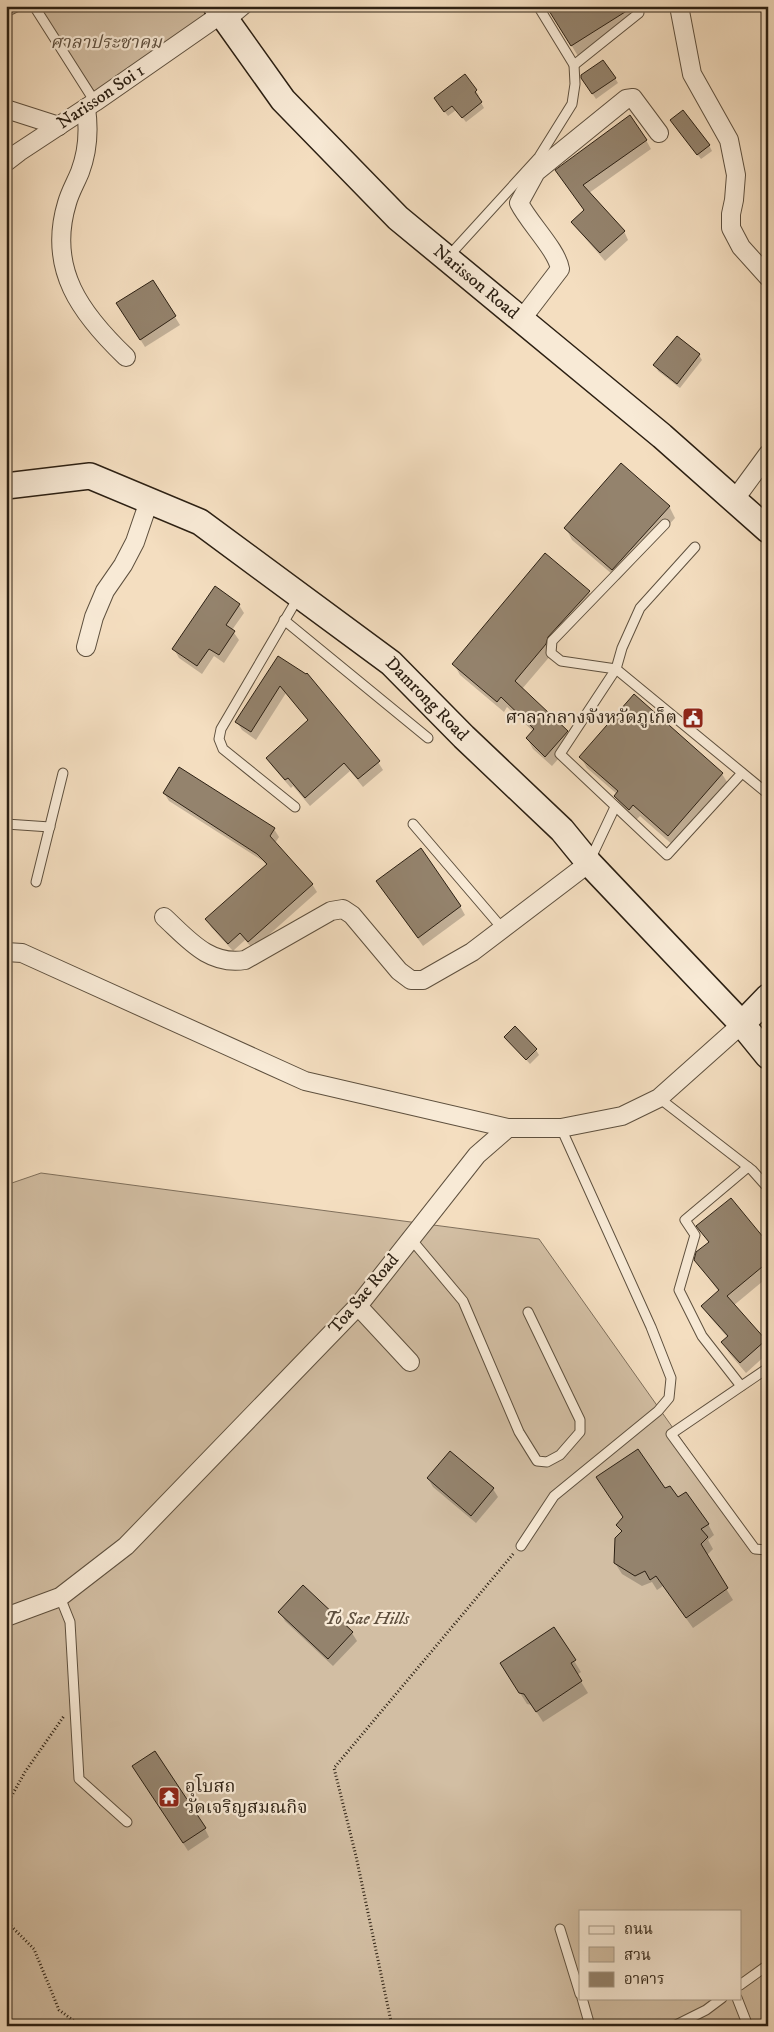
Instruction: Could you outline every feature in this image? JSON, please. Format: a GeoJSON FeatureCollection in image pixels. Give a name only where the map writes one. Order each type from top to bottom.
{"type":"FeatureCollection","features":[{"type":"Feature","properties":{"kind":"street"},"geometry":{"type":"LineString","coordinates":[[679,6],[692,74],[729,140],[736,174],[731,228],[741,247],[768,277]]}},
{"type":"Feature","properties":{"kind":"street","name":"Narisson Soi 1"},"geometry":{"type":"LineString","coordinates":[[6,162],[221,15]]}},
{"type":"Feature","properties":{"kind":"street","name":"Narisson Road"},"geometry":{"type":"LineString","coordinates":[[221,15],[283,100],[398,218],[735,499],[768,530]]}},
{"type":"Feature","properties":{"kind":"street"},"geometry":{"type":"LineString","coordinates":[[521,320],[560,270],[558,261],[526,218],[519,203],[536,172],[626,99],[633,98],[660,133]]}},
{"type":"Feature","properties":{"kind":"street"},"geometry":{"type":"LineString","coordinates":[[90,105],[89,128],[81,170],[67,203],[63,222],[61,240],[66,275],[85,312],[101,333],[126,357]]}},
{"type":"Feature","properties":{"kind":"street"},"geometry":{"type":"LineString","coordinates":[[6,109],[59,126]]}},
{"type":"Feature","properties":{"kind":"street"},"geometry":{"type":"LineString","coordinates":[[735,499],[768,454]]}},
{"type":"Feature","properties":{"kind":"street","name":"Damrong Road"},"geometry":{"type":"LineString","coordinates":[[6,486],[90,476],[200,522],[391,663],[464,737],[562,830],[589,863],[742,1024],[768,1056]]}},
{"type":"Feature","properties":{"kind":"street"},"geometry":{"type":"LineString","coordinates":[[86,648],[94,617],[105,590],[123,565],[135,542],[150,501]]}},
{"type":"Feature","properties":{"kind":"street"},"geometry":{"type":"LineString","coordinates":[[164,917],[197,948],[219,960],[231,962],[245,960],[331,911],[343,909],[352,915],[399,971],[412,980],[422,980],[472,952],[589,863]]}},
{"type":"Feature","properties":{"kind":"street"},"geometry":{"type":"LineString","coordinates":[[6,952],[22,953],[305,1081],[508,1128],[561,1128],[622,1116],[659,1098],[742,1024],[768,996]]}},
{"type":"Feature","properties":{"kind":"street","name":"Toa Sae Road"},"geometry":{"type":"LineString","coordinates":[[6,1617],[60,1597],[126,1546],[358,1306],[478,1155],[508,1128]]}},
{"type":"Feature","properties":{"kind":"street"},"geometry":{"type":"LineString","coordinates":[[358,1306],[410,1362]]}},
{"type":"Feature","properties":{"kind":"lane"},"geometry":{"type":"LineString","coordinates":[[6,12],[18,6]]}},
{"type":"Feature","properties":{"kind":"lane"},"geometry":{"type":"LineString","coordinates":[[34,6],[90,105]]}},
{"type":"Feature","properties":{"kind":"lane"},"geometry":{"type":"LineString","coordinates":[[221,15],[249,6]]}},
{"type":"Feature","properties":{"kind":"lane"},"geometry":{"type":"LineString","coordinates":[[447,258],[539,157],[572,104],[575,84],[574,65],[538,6]]}},
{"type":"Feature","properties":{"kind":"lane"},"geometry":{"type":"LineString","coordinates":[[574,65],[639,13],[639,6]]}},
{"type":"Feature","properties":{"kind":"lane"},"geometry":{"type":"LineString","coordinates":[[664,524],[552,641],[551,653],[560,661],[616,669],[768,794]]}},
{"type":"Feature","properties":{"kind":"lane"},"geometry":{"type":"LineString","coordinates":[[695,546],[640,608],[622,648],[616,669],[560,754],[667,855],[742,773]]}},
{"type":"Feature","properties":{"kind":"lane"},"geometry":{"type":"LineString","coordinates":[[295,807],[223,749],[219,738],[221,729],[299,595]]}},
{"type":"Feature","properties":{"kind":"lane"},"geometry":{"type":"LineString","coordinates":[[284,620],[428,738]]}},
{"type":"Feature","properties":{"kind":"lane"},"geometry":{"type":"LineString","coordinates":[[36,882],[63,773]]}},
{"type":"Feature","properties":{"kind":"lane"},"geometry":{"type":"LineString","coordinates":[[589,863],[616,807]]}},
{"type":"Feature","properties":{"kind":"lane"},"geometry":{"type":"LineString","coordinates":[[6,824],[50,827]]}},
{"type":"Feature","properties":{"kind":"lane"},"geometry":{"type":"LineString","coordinates":[[412,824],[502,928]]}},
{"type":"Feature","properties":{"kind":"lane"},"geometry":{"type":"LineString","coordinates":[[659,1098],[748,1167],[768,1188]]}},
{"type":"Feature","properties":{"kind":"lane"},"geometry":{"type":"LineString","coordinates":[[521,1546],[554,1496],[658,1411],[669,1398],[671,1378],[651,1326],[561,1128]]}},
{"type":"Feature","properties":{"kind":"lane"},"geometry":{"type":"LineString","coordinates":[[741,1386],[702,1336],[679,1290],[695,1234],[686,1220],[748,1167]]}},
{"type":"Feature","properties":{"kind":"lane"},"geometry":{"type":"LineString","coordinates":[[411,1239],[463,1301],[519,1432],[537,1461],[547,1462],[560,1455],[580,1432],[580,1420],[528,1312]]}},
{"type":"Feature","properties":{"kind":"lane"},"geometry":{"type":"LineString","coordinates":[[768,1368],[671,1434],[755,1549],[768,1550]]}},
{"type":"Feature","properties":{"kind":"lane"},"geometry":{"type":"LineString","coordinates":[[60,1597],[70,1622],[79,1779],[127,1822]]}},
{"type":"Feature","properties":{"kind":"lane"},"geometry":{"type":"LineString","coordinates":[[560,1929],[579,1991]]}},
{"type":"Feature","properties":{"kind":"lane"},"geometry":{"type":"LineString","coordinates":[[742,1984],[768,1966]]}},
{"type":"Feature","properties":{"kind":"lane"},"geometry":{"type":"LineString","coordinates":[[583,2000],[590,2026]]}},
{"type":"Feature","properties":{"kind":"lane"},"geometry":{"type":"LineString","coordinates":[[674,2026],[706,2010],[719,2000]]}},
{"type":"Feature","properties":{"kind":"lane"},"geometry":{"type":"LineString","coordinates":[[738,2000],[748,2026]]}},
{"type":"Feature","properties":{"kind":"path"},"geometry":{"type":"LineString","coordinates":[[392,2026],[356,1856],[334,1768],[521,1546]]}},
{"type":"Feature","properties":{"kind":"path"},"geometry":{"type":"LineString","coordinates":[[6,1806],[25,1772],[74,1701]]}},
{"type":"Feature","properties":{"kind":"path"},"geometry":{"type":"LineString","coordinates":[[6,1921],[34,1949],[59,2010],[81,2026]]}},
{"type":"Feature","properties":{"kind":"green space","name":"ศาลาประชาคม"},"geometry":{"type":"Polygon","coordinates":[[[37,6],[203,6],[207,15],[96,94],[37,6]]]}},
{"type":"Feature","properties":{"kind":"green space","name":"To Sae Hills"},"geometry":{"type":"Polygon","coordinates":[[[41,1173],[539,1239],[768,1562],[768,2026],[6,2026],[6,1185],[41,1173]]]}},
{"type":"Feature","properties":{"kind":"building"},"geometry":{"type":"Polygon","coordinates":[[[546,6],[633,6],[633,7],[571,46],[546,6]]]}},
{"type":"Feature","properties":{"kind":"building"},"geometry":{"type":"Polygon","coordinates":[[[603,60],[616,78],[592,94],[581,78],[581,75],[603,60]]]}},
{"type":"Feature","properties":{"kind":"building"},"geometry":{"type":"Polygon","coordinates":[[[465,74],[477,90],[475,92],[482,102],[462,118],[452,106],[444,112],[434,98],[465,74]]]}},
{"type":"Feature","properties":{"kind":"building"},"geometry":{"type":"Polygon","coordinates":[[[683,110],[710,145],[697,155],[670,120],[683,110]]]}},
{"type":"Feature","properties":{"kind":"building"},"geometry":{"type":"Polygon","coordinates":[[[630,115],[647,140],[583,185],[625,231],[600,253],[571,222],[584,210],[555,170],[630,115]]]}},
{"type":"Feature","properties":{"kind":"building"},"geometry":{"type":"Polygon","coordinates":[[[153,280],[176,316],[140,340],[116,303],[153,280]]]}},
{"type":"Feature","properties":{"kind":"building"},"geometry":{"type":"Polygon","coordinates":[[[677,336],[700,354],[677,384],[653,365],[677,336]]]}},
{"type":"Feature","properties":{"kind":"building"},"geometry":{"type":"Polygon","coordinates":[[[621,463],[670,506],[612,570],[564,528],[621,463]]]}},
{"type":"Feature","properties":{"kind":"building"},"geometry":{"type":"Polygon","coordinates":[[[545,553],[590,591],[548,637],[546,644],[515,681],[568,731],[545,757],[526,738],[534,729],[501,697],[497,702],[452,664],[545,553]]]}},
{"type":"Feature","properties":{"kind":"building"},"geometry":{"type":"Polygon","coordinates":[[[215,586],[240,604],[226,625],[235,631],[219,655],[209,649],[197,666],[172,649],[215,586]]]}},
{"type":"Feature","properties":{"kind":"building"},"geometry":{"type":"Polygon","coordinates":[[[278,656],[307,673],[380,761],[358,779],[344,763],[305,798],[288,778],[285,780],[266,758],[308,720],[280,686],[251,732],[235,722],[278,656]]]}},
{"type":"Feature","properties":{"kind":"building"},"geometry":{"type":"Polygon","coordinates":[[[634,694],[723,773],[668,836],[633,805],[629,810],[614,796],[618,791],[579,757],[634,694]]]}},
{"type":"Feature","properties":{"kind":"building"},"geometry":{"type":"Polygon","coordinates":[[[179,767],[275,828],[270,836],[313,884],[248,942],[240,933],[228,944],[205,919],[267,864],[257,854],[163,793],[179,767]]]}},
{"type":"Feature","properties":{"kind":"building"},"geometry":{"type":"Polygon","coordinates":[[[421,848],[461,906],[418,938],[376,881],[421,848]]]}},
{"type":"Feature","properties":{"kind":"building"},"geometry":{"type":"Polygon","coordinates":[[[515,1026],[537,1049],[526,1060],[504,1037],[515,1026]]]}},
{"type":"Feature","properties":{"kind":"building"},"geometry":{"type":"Polygon","coordinates":[[[731,1198],[768,1243],[768,1262],[727,1296],[766,1340],[740,1363],[721,1342],[728,1336],[701,1306],[719,1290],[694,1260],[696,1252],[709,1242],[696,1226],[731,1198]]]}},
{"type":"Feature","properties":{"kind":"building"},"geometry":{"type":"Polygon","coordinates":[[[638,1449],[665,1488],[670,1486],[678,1497],[686,1492],[709,1524],[701,1529],[708,1537],[701,1544],[728,1588],[686,1618],[656,1576],[650,1580],[645,1571],[635,1576],[614,1563],[615,1538],[622,1531],[616,1525],[623,1517],[596,1477],[638,1449]]]}},
{"type":"Feature","properties":{"kind":"building"},"geometry":{"type":"Polygon","coordinates":[[[450,1451],[494,1488],[471,1516],[427,1478],[450,1451]]]}},
{"type":"Feature","properties":{"kind":"building"},"geometry":{"type":"Polygon","coordinates":[[[303,1585],[353,1632],[328,1659],[278,1612],[303,1585]]]}},
{"type":"Feature","properties":{"kind":"building"},"geometry":{"type":"Polygon","coordinates":[[[554,1627],[576,1660],[571,1663],[582,1681],[536,1712],[524,1694],[519,1693],[500,1663],[554,1627]]]}},
{"type":"Feature","properties":{"kind":"building","name":"อุโบสถ วัดเจริญสมณกิจ"},"geometry":{"type":"Polygon","coordinates":[[[155,1751],[206,1828],[183,1843],[132,1766],[155,1751]]]}},
{"type":"Feature","properties":{"kind":"place","name":"ศาลากลางจังหวัดภูเก็ต"},"geometry":{"type":"Point","coordinates":[693,718]}},
{"type":"Feature","properties":{"kind":"place","name":"อุโบสถ วัดเจริญสมณกิจ"},"geometry":{"type":"Point","coordinates":[169,1797]}}]}
